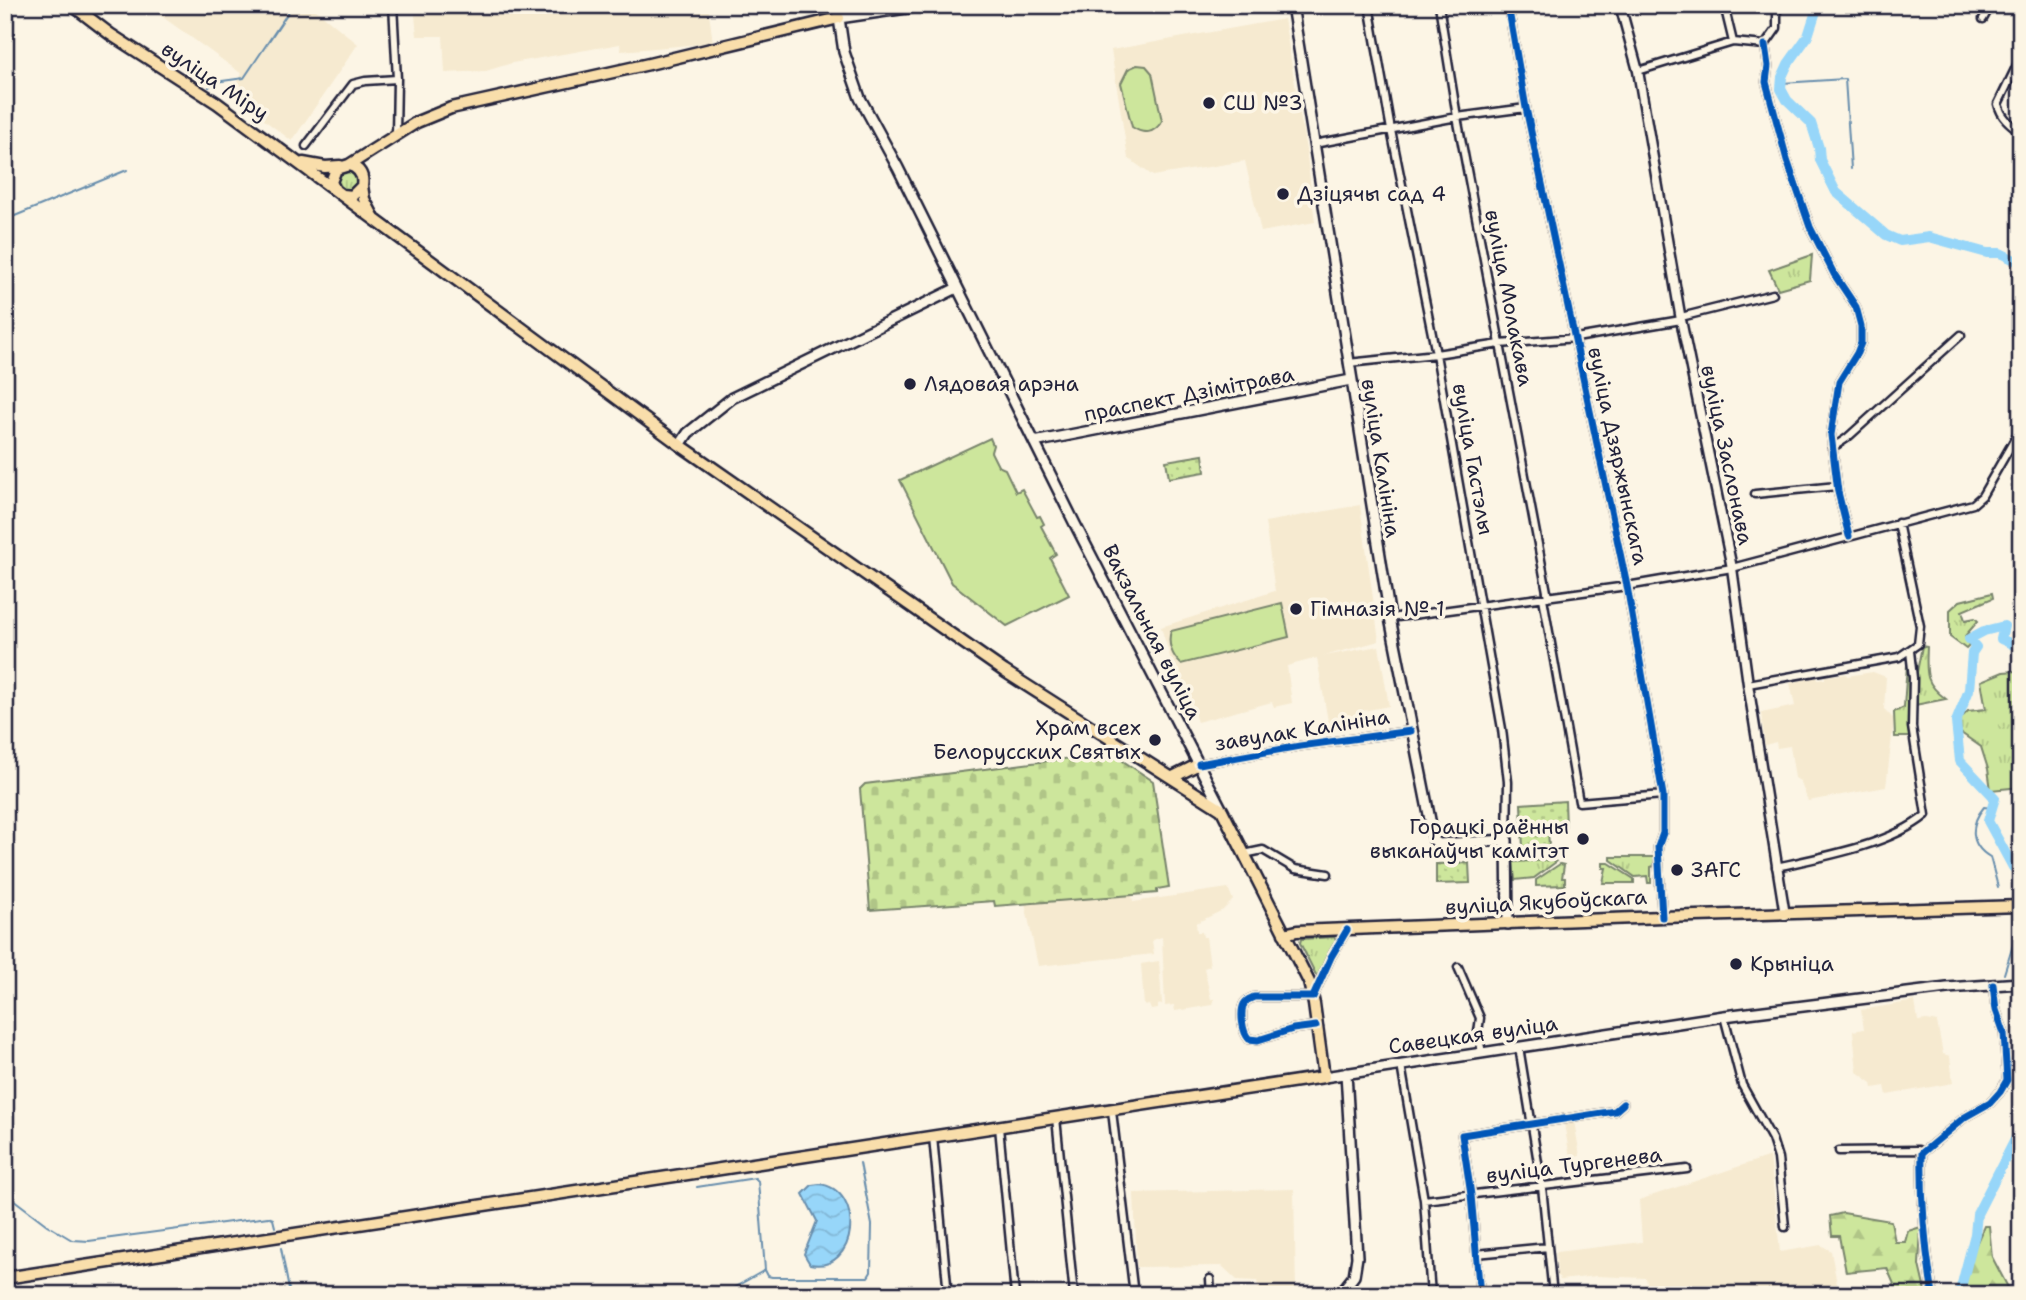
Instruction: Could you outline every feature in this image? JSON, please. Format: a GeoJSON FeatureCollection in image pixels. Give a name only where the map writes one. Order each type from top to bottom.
{"type":"FeatureCollection","features":[{"type":"Feature","properties":{"kind":"main road","name":"вуліца Міру"},"geometry":{"type":"LineString","coordinates":[[72,5],[110,34],[217,103],[680,445],[1026,685],[1222,810]]}},
{"type":"Feature","properties":{"kind":"main road","name":"Вакзальная вуліца"},"geometry":{"type":"LineString","coordinates":[[837,5],[844,52],[860,98],[898,168],[1309,982],[1324,1077]]}},
{"type":"Feature","properties":{"kind":"main road"},"geometry":{"type":"LineString","coordinates":[[383,144],[367,166],[362,181],[352,196],[338,193],[331,177],[344,166],[417,122],[451,107],[649,64],[839,18],[927,5]]}},
{"type":"Feature","properties":{"kind":"main road","name":"вуліца Калініна"},"geometry":{"type":"LineString","coordinates":[[1292,5],[1390,618],[1434,840],[1438,844],[1507,840]]}},
{"type":"Feature","properties":{"kind":"main road"},"geometry":{"type":"LineString","coordinates":[[296,161],[311,166],[344,166],[357,169],[362,181],[364,199],[376,220]]}},
{"type":"Feature","properties":{"kind":"main road"},"geometry":{"type":"LineString","coordinates":[[680,445],[688,433],[732,398],[957,288]]}},
{"type":"Feature","properties":{"kind":"main road","name":"праспект Дзімітрава"},"geometry":{"type":"LineString","coordinates":[[1034,442],[1350,380]]}},
{"type":"Feature","properties":{"kind":"main road"},"geometry":{"type":"LineString","coordinates":[[1173,777],[1199,764]]}},
{"type":"Feature","properties":{"kind":"main road","name":"вуліца Гастэлы"},"geometry":{"type":"LineString","coordinates":[[1507,840],[1508,923]]}},
{"type":"Feature","properties":{"kind":"main road","name":"вуліца Якубоўскага"},"geometry":{"type":"LineString","coordinates":[[1284,934],[1297,931],[1661,917],[2021,906]]}},
{"type":"Feature","properties":{"kind":"main road","name":"Савецкая вуліца"},"geometry":{"type":"LineString","coordinates":[[5,1278],[1724,1016],[1947,988],[2021,984]]}},
{"type":"Feature","properties":{"kind":"main road"},"geometry":{"type":"LineString","coordinates":[[1339,1295],[1354,1276],[1357,1257],[1346,1073]]}},
{"type":"Feature","properties":{"kind":"street"},"geometry":{"type":"LineString","coordinates":[[393,5],[397,79],[396,135]]}},
{"type":"Feature","properties":{"kind":"street","name":"вуліца Гастэлы"},"geometry":{"type":"LineString","coordinates":[[1369,5],[1482,607],[1507,763],[1507,840]]}},
{"type":"Feature","properties":{"kind":"street","name":"вуліца Молакава"},"geometry":{"type":"LineString","coordinates":[[1439,5],[1545,597],[1577,796],[1579,802],[1663,795]]}},
{"type":"Feature","properties":{"kind":"street","name":"вуліца Дзяржынскага"},"geometry":{"type":"LineString","coordinates":[[1508,5],[1526,108],[1627,586],[1663,795],[1663,832],[1658,847],[1661,917]]}},
{"type":"Feature","properties":{"kind":"street","name":"вуліца Заслонава"},"geometry":{"type":"LineString","coordinates":[[1620,5],[1639,71],[1681,319],[1732,568],[1785,915]]}},
{"type":"Feature","properties":{"kind":"street"},"geometry":{"type":"LineString","coordinates":[[1724,5],[1733,42]]}},
{"type":"Feature","properties":{"kind":"street"},"geometry":{"type":"LineString","coordinates":[[1777,5],[1777,28],[1765,45],[1768,66],[1766,82],[1787,160],[1810,227],[1834,274],[1856,307],[1861,326],[1861,343],[1839,382],[1831,435],[1837,486],[1849,536]]}},
{"type":"Feature","properties":{"kind":"street"},"geometry":{"type":"LineString","coordinates":[[1983,19],[1991,5]]}},
{"type":"Feature","properties":{"kind":"street"},"geometry":{"type":"LineString","coordinates":[[1639,71],[1733,42],[1765,45]]}},
{"type":"Feature","properties":{"kind":"street"},"geometry":{"type":"LineString","coordinates":[[2021,57],[1998,104],[2000,112],[2009,124],[2021,132]]}},
{"type":"Feature","properties":{"kind":"street"},"geometry":{"type":"LineString","coordinates":[[306,146],[353,84],[397,79]]}},
{"type":"Feature","properties":{"kind":"street"},"geometry":{"type":"LineString","coordinates":[[1314,144],[1457,117],[1526,108]]}},
{"type":"Feature","properties":{"kind":"street"},"geometry":{"type":"LineString","coordinates":[[1348,363],[1500,344],[1576,338],[1681,319],[1773,294]]}},
{"type":"Feature","properties":{"kind":"street"},"geometry":{"type":"LineString","coordinates":[[1832,448],[1847,438],[1962,335]]}},
{"type":"Feature","properties":{"kind":"street"},"geometry":{"type":"LineString","coordinates":[[1390,618],[1627,586],[1732,568],[1973,504],[1982,496],[2021,428]]}},
{"type":"Feature","properties":{"kind":"street"},"geometry":{"type":"LineString","coordinates":[[1755,494],[1837,486]]}},
{"type":"Feature","properties":{"kind":"street"},"geometry":{"type":"LineString","coordinates":[[1748,684],[1882,662],[1899,657],[1918,644],[1920,626],[1898,523]]}},
{"type":"Feature","properties":{"kind":"street"},"geometry":{"type":"LineString","coordinates":[[1776,867],[1875,841],[1916,823],[1926,815],[1912,727],[1913,678],[1910,651]]}},
{"type":"Feature","properties":{"kind":"street","name":"завулак Калініна"},"geometry":{"type":"LineString","coordinates":[[1199,764],[1300,746],[1411,731]]}},
{"type":"Feature","properties":{"kind":"street"},"geometry":{"type":"LineString","coordinates":[[1244,854],[1263,849],[1303,872],[1328,874]]}},
{"type":"Feature","properties":{"kind":"street"},"geometry":{"type":"LineString","coordinates":[[1316,1026],[1293,1029],[1258,1040],[1249,1039],[1243,1029],[1243,1005],[1254,997],[1313,997],[1347,930]]}},
{"type":"Feature","properties":{"kind":"street"},"geometry":{"type":"LineString","coordinates":[[1458,967],[1480,1018],[1478,1032],[1482,1053]]}},
{"type":"Feature","properties":{"kind":"street"},"geometry":{"type":"LineString","coordinates":[[1922,1153],[1965,1117],[1990,1103],[2007,1080],[2004,1033],[1996,1010],[1993,985]]}},
{"type":"Feature","properties":{"kind":"street"},"geometry":{"type":"LineString","coordinates":[[1724,1016],[1726,1033],[1742,1085],[1772,1139],[1778,1158],[1785,1227]]}},
{"type":"Feature","properties":{"kind":"street"},"geometry":{"type":"LineString","coordinates":[[1519,1047],[1542,1187],[1553,1295]]}},
{"type":"Feature","properties":{"kind":"street"},"geometry":{"type":"LineString","coordinates":[[1401,1065],[1424,1200],[1431,1295]]}},
{"type":"Feature","properties":{"kind":"street"},"geometry":{"type":"LineString","coordinates":[[1480,1295],[1471,1195],[1462,1135],[1615,1111],[1623,1104]]}},
{"type":"Feature","properties":{"kind":"street"},"geometry":{"type":"LineString","coordinates":[[1112,1111],[1134,1295]]}},
{"type":"Feature","properties":{"kind":"street"},"geometry":{"type":"LineString","coordinates":[[1056,1118],[1074,1295]]}},
{"type":"Feature","properties":{"kind":"street"},"geometry":{"type":"LineString","coordinates":[[999,1127],[1015,1295]]}},
{"type":"Feature","properties":{"kind":"street"},"geometry":{"type":"LineString","coordinates":[[933,1137],[948,1295]]}},
{"type":"Feature","properties":{"kind":"street"},"geometry":{"type":"LineString","coordinates":[[1839,1151],[1917,1150],[1922,1153]]}},
{"type":"Feature","properties":{"kind":"street"},"geometry":{"type":"LineString","coordinates":[[1922,1153],[1922,1195],[1933,1295]]}},
{"type":"Feature","properties":{"kind":"street","name":"вуліца Тургенева"},"geometry":{"type":"LineString","coordinates":[[1424,1200],[1687,1169]]}},
{"type":"Feature","properties":{"kind":"street"},"geometry":{"type":"LineString","coordinates":[[1476,1254],[1548,1247]]}},
{"type":"Feature","properties":{"kind":"street"},"geometry":{"type":"LineString","coordinates":[[1210,1279],[1211,1295]]}},
{"type":"Feature","properties":{"kind":"shaded area"},"geometry":{"type":"Polygon","coordinates":[[[146,5],[310,5],[358,44],[292,141],[235,98],[236,83],[242,74],[146,5]]]}},
{"type":"Feature","properties":{"kind":"shaded area"},"geometry":{"type":"Polygon","coordinates":[[[414,5],[708,5],[713,43],[621,51],[620,44],[512,63],[486,71],[445,73],[443,36],[417,36],[414,5]]]}},
{"type":"Feature","properties":{"kind":"shaded area","name":"СШ №3"},"geometry":{"type":"Polygon","coordinates":[[[1284,19],[1315,222],[1261,232],[1245,161],[1153,176],[1128,158],[1111,50],[1284,19]]]}},
{"type":"Feature","properties":{"kind":"shaded area","name":"Гімназія № 1"},"geometry":{"type":"Polygon","coordinates":[[[1360,505],[1379,641],[1324,656],[1379,646],[1389,706],[1363,711],[1365,727],[1329,727],[1317,658],[1287,666],[1292,703],[1274,707],[1272,702],[1197,722],[1179,670],[1171,660],[1161,627],[1275,591],[1265,522],[1360,505]]]}},
{"type":"Feature","properties":{"kind":"shaded area"},"geometry":{"type":"Polygon","coordinates":[[[1873,672],[1886,677],[1884,709],[1894,719],[1886,787],[1808,801],[1800,781],[1795,778],[1790,746],[1777,748],[1776,742],[1765,745],[1761,713],[1795,706],[1790,683],[1817,677],[1818,680],[1825,679],[1825,676],[1873,672]]]}},
{"type":"Feature","properties":{"kind":"shaded area"},"geometry":{"type":"Polygon","coordinates":[[[1228,888],[1233,900],[1223,910],[1196,923],[1197,932],[1202,932],[1203,937],[1206,937],[1210,966],[1204,968],[1211,999],[1214,999],[1213,1005],[1175,1011],[1174,1005],[1165,1006],[1162,937],[1152,940],[1154,954],[1038,966],[1025,903],[1132,895],[1133,902],[1228,888]]]}},
{"type":"Feature","properties":{"kind":"shaded area"},"geometry":{"type":"Polygon","coordinates":[[[1159,961],[1162,1004],[1158,1005],[1158,1009],[1151,1010],[1149,1005],[1144,1006],[1141,964],[1159,961]]]}},
{"type":"Feature","properties":{"kind":"shaded area"},"geometry":{"type":"Polygon","coordinates":[[[1915,1001],[1918,1021],[1937,1022],[1943,1054],[1950,1056],[1953,1083],[1887,1095],[1885,1086],[1873,1088],[1872,1083],[1857,1072],[1853,1031],[1864,1029],[1861,1010],[1915,1001]]]}},
{"type":"Feature","properties":{"kind":"shaded area"},"geometry":{"type":"Polygon","coordinates":[[[1574,1121],[1580,1156],[1570,1158],[1564,1123],[1574,1121]]]}},
{"type":"Feature","properties":{"kind":"shaded area"},"geometry":{"type":"Polygon","coordinates":[[[1770,1156],[1780,1252],[1821,1245],[1831,1251],[1839,1295],[1649,1295],[1646,1278],[1596,1276],[1560,1280],[1557,1276],[1556,1252],[1642,1242],[1639,1200],[1770,1156]]]}},
{"type":"Feature","properties":{"kind":"shaded area"},"geometry":{"type":"Polygon","coordinates":[[[1294,1189],[1296,1291],[1260,1294],[1257,1281],[1237,1280],[1222,1266],[1137,1267],[1134,1193],[1294,1189]]]}},
{"type":"Feature","properties":{"kind":"green space"},"geometry":{"type":"Polygon","coordinates":[[[1137,65],[1146,66],[1152,73],[1162,121],[1156,129],[1148,132],[1132,127],[1121,83],[1128,69],[1137,65]]]}},
{"type":"Feature","properties":{"kind":"green space"},"geometry":{"type":"Polygon","coordinates":[[[350,169],[358,177],[358,185],[349,192],[338,189],[335,178],[339,171],[350,169]]]}},
{"type":"Feature","properties":{"kind":"green space"},"geometry":{"type":"Polygon","coordinates":[[[1812,255],[1810,280],[1778,289],[1769,270],[1812,255]]]}},
{"type":"Feature","properties":{"kind":"green space"},"geometry":{"type":"Polygon","coordinates":[[[990,438],[993,445],[991,452],[998,466],[1005,469],[1016,492],[1022,489],[1037,517],[1040,516],[1044,524],[1041,526],[1056,554],[1050,558],[1069,595],[1007,626],[952,583],[900,480],[990,438]]]}},
{"type":"Feature","properties":{"kind":"green space"},"geometry":{"type":"Polygon","coordinates":[[[1203,455],[1205,472],[1169,478],[1166,461],[1203,455]]]}},
{"type":"Feature","properties":{"kind":"green space"},"geometry":{"type":"Polygon","coordinates":[[[1992,593],[1993,598],[1962,611],[1965,620],[1975,618],[1978,621],[1965,636],[1969,646],[1966,649],[1950,637],[1950,610],[1960,601],[1992,593]]]}},
{"type":"Feature","properties":{"kind":"green space"},"geometry":{"type":"Polygon","coordinates":[[[1282,603],[1289,637],[1181,664],[1173,653],[1170,645],[1171,631],[1282,603]]]}},
{"type":"Feature","properties":{"kind":"green space"},"geometry":{"type":"Polygon","coordinates":[[[1922,646],[1927,647],[1930,682],[1946,699],[1915,705],[1915,682],[1922,646]]]}},
{"type":"Feature","properties":{"kind":"green space"},"geometry":{"type":"Polygon","coordinates":[[[1907,665],[1910,665],[1909,737],[1895,737],[1894,712],[1904,707],[1907,665]]]}},
{"type":"Feature","properties":{"kind":"green space"},"geometry":{"type":"Polygon","coordinates":[[[2016,671],[2020,689],[2018,720],[2021,720],[2021,787],[1991,790],[1981,747],[1961,733],[1959,720],[1968,711],[1986,709],[1981,681],[2003,672],[2016,671]]]}},
{"type":"Feature","properties":{"kind":"green space"},"geometry":{"type":"Polygon","coordinates":[[[1111,753],[1153,781],[1169,887],[1157,889],[1157,893],[995,906],[994,901],[870,910],[860,789],[865,784],[1111,753]]]}},
{"type":"Feature","properties":{"kind":"green space"},"geometry":{"type":"Polygon","coordinates":[[[1565,801],[1566,827],[1548,829],[1549,847],[1523,849],[1521,804],[1565,801]]]}},
{"type":"Feature","properties":{"kind":"green space"},"geometry":{"type":"Polygon","coordinates":[[[1611,857],[1654,857],[1651,883],[1648,883],[1647,876],[1635,877],[1611,860],[1611,857]]]}},
{"type":"Feature","properties":{"kind":"green space"},"geometry":{"type":"Polygon","coordinates":[[[1513,862],[1556,862],[1534,878],[1515,880],[1513,862]]]}},
{"type":"Feature","properties":{"kind":"green space"},"geometry":{"type":"Polygon","coordinates":[[[1469,863],[1470,883],[1436,884],[1436,864],[1469,863]]]}},
{"type":"Feature","properties":{"kind":"green space"},"geometry":{"type":"Polygon","coordinates":[[[1603,863],[1609,863],[1634,879],[1634,883],[1603,883],[1606,868],[1603,868],[1603,863]]]}},
{"type":"Feature","properties":{"kind":"green space"},"geometry":{"type":"Polygon","coordinates":[[[1560,864],[1564,865],[1562,878],[1565,878],[1565,885],[1536,886],[1536,880],[1560,864]]]}},
{"type":"Feature","properties":{"kind":"green space"},"geometry":{"type":"Polygon","coordinates":[[[1334,937],[1337,942],[1320,976],[1316,975],[1300,943],[1301,939],[1334,937]]]}},
{"type":"Feature","properties":{"kind":"green space"},"geometry":{"type":"Polygon","coordinates":[[[1843,1213],[1891,1221],[1895,1242],[1905,1242],[1908,1231],[1921,1227],[1919,1265],[1926,1295],[1895,1295],[1894,1284],[1887,1268],[1846,1272],[1839,1236],[1832,1236],[1830,1216],[1843,1213]]]}},
{"type":"Feature","properties":{"kind":"green space"},"geometry":{"type":"Polygon","coordinates":[[[1984,1226],[1989,1226],[1992,1257],[2012,1295],[1961,1295],[1974,1249],[1984,1226]]]}},
{"type":"Feature","properties":{"kind":"water"},"geometry":{"type":"Polygon","coordinates":[[[819,1184],[834,1189],[844,1200],[849,1214],[850,1230],[846,1244],[838,1256],[826,1264],[810,1264],[804,1254],[817,1221],[803,1194],[812,1185],[819,1184]]]}},
{"type":"Feature","properties":{"kind":"waterway"},"geometry":{"type":"LineString","coordinates":[[209,87],[215,82],[244,78],[293,5]]}},
{"type":"Feature","properties":{"kind":"waterway"},"geometry":{"type":"LineString","coordinates":[[1818,5],[1808,36],[1782,77],[1781,89],[1787,100],[1811,123],[1820,160],[1836,192],[1886,235],[1900,241],[1929,237],[1987,253],[2000,253],[2021,263]]}},
{"type":"Feature","properties":{"kind":"waterway"},"geometry":{"type":"LineString","coordinates":[[1782,83],[1845,79],[1851,169]]}},
{"type":"Feature","properties":{"kind":"waterway"},"geometry":{"type":"LineString","coordinates":[[5,220],[127,170]]}},
{"type":"Feature","properties":{"kind":"waterway"},"geometry":{"type":"LineString","coordinates":[[2021,645],[2016,646],[2001,639],[2004,626],[1984,631],[1969,639],[1976,647],[1972,653],[1969,690],[1956,722],[1960,761],[1995,798],[1988,821],[2013,867],[2021,874]]}},
{"type":"Feature","properties":{"kind":"waterway"},"geometry":{"type":"LineString","coordinates":[[1991,808],[1984,807],[1979,814],[1974,834],[1978,847],[1990,857],[1998,887]]}},
{"type":"Feature","properties":{"kind":"waterway"},"geometry":{"type":"LineString","coordinates":[[2004,974],[2014,942],[2017,941],[2021,912]]}},
{"type":"Feature","properties":{"kind":"waterway"},"geometry":{"type":"LineString","coordinates":[[1959,1295],[1975,1234],[1977,1214],[2021,1128]]}},
{"type":"Feature","properties":{"kind":"waterway"},"geometry":{"type":"LineString","coordinates":[[765,1270],[768,1276],[772,1277],[868,1277],[871,1272],[872,1225],[860,1163]]}},
{"type":"Feature","properties":{"kind":"waterway"},"geometry":{"type":"LineString","coordinates":[[697,1187],[755,1178],[758,1181],[765,1270],[721,1295]]}},
{"type":"Feature","properties":{"kind":"waterway"},"geometry":{"type":"LineString","coordinates":[[5,1193],[72,1240],[89,1241],[268,1217],[273,1219],[275,1227]]}},
{"type":"Feature","properties":{"kind":"waterway"},"geometry":{"type":"LineString","coordinates":[[281,1248],[290,1295]]}},
{"type":"Feature","properties":{"kind":"cycle path"},"geometry":{"type":"LineString","coordinates":[[1508,5],[1526,108],[1627,586],[1663,795],[1663,833],[1658,847],[1662,917]]}},
{"type":"Feature","properties":{"kind":"cycle path"},"geometry":{"type":"LineString","coordinates":[[1765,45],[1768,66],[1766,82],[1787,160],[1810,227],[1834,274],[1856,307],[1861,326],[1861,343],[1839,382],[1831,435],[1838,492],[1849,536]]}},
{"type":"Feature","properties":{"kind":"cycle path"},"geometry":{"type":"LineString","coordinates":[[1199,764],[1300,746],[1411,731]]}},
{"type":"Feature","properties":{"kind":"cycle path"},"geometry":{"type":"LineString","coordinates":[[1316,1026],[1293,1029],[1258,1040],[1249,1039],[1243,1027],[1244,1004],[1254,997],[1313,997],[1347,930]]}},
{"type":"Feature","properties":{"kind":"cycle path"},"geometry":{"type":"LineString","coordinates":[[1933,1295],[1924,1224],[1922,1153],[1965,1117],[1990,1103],[2007,1080],[2004,1033],[1996,1010],[1993,985]]}},
{"type":"Feature","properties":{"kind":"cycle path"},"geometry":{"type":"LineString","coordinates":[[1480,1295],[1471,1195],[1462,1135],[1615,1111],[1623,1104]]}},
{"type":"Feature","properties":{"kind":"place","name":"СШ №3"},"geometry":{"type":"Point","coordinates":[1209,103]}},
{"type":"Feature","properties":{"kind":"place","name":"Дзіцячы сад 4"},"geometry":{"type":"Point","coordinates":[1283,194]}},
{"type":"Feature","properties":{"kind":"place","name":"Лядовая арэна"},"geometry":{"type":"Point","coordinates":[910,384]}},
{"type":"Feature","properties":{"kind":"place","name":"Гімназія № 1"},"geometry":{"type":"Point","coordinates":[1296,609]}},
{"type":"Feature","properties":{"kind":"place","name":"Храм всех Белорусских Святых"},"geometry":{"type":"Point","coordinates":[1155,740]}},
{"type":"Feature","properties":{"kind":"place","name":"Горацкі раённы выканаўчы камітэт"},"geometry":{"type":"Point","coordinates":[1583,839]}},
{"type":"Feature","properties":{"kind":"place","name":"ЗАГС"},"geometry":{"type":"Point","coordinates":[1677,870]}},
{"type":"Feature","properties":{"kind":"place","name":"Крыніца"},"geometry":{"type":"Point","coordinates":[1736,964]}}]}
